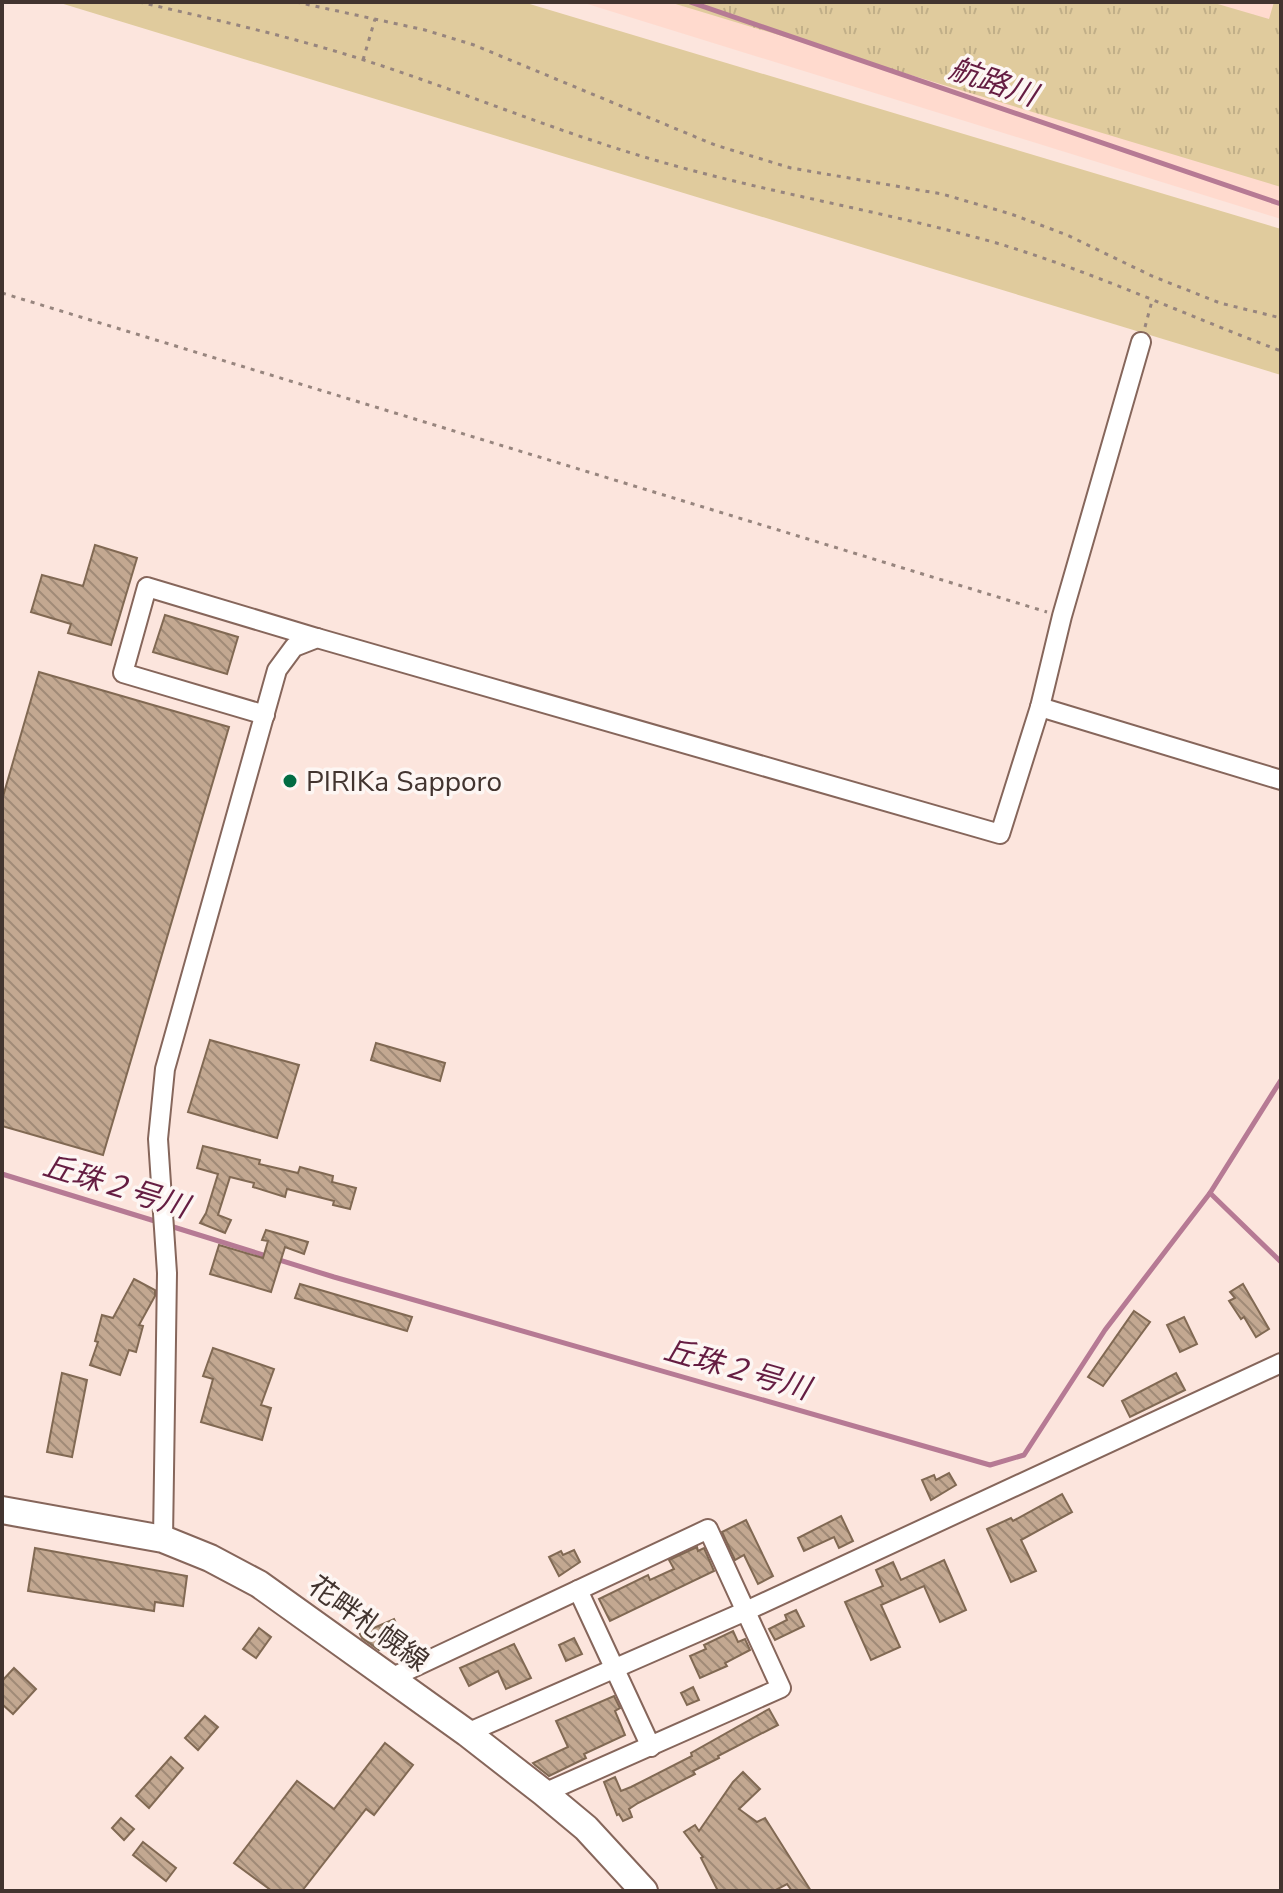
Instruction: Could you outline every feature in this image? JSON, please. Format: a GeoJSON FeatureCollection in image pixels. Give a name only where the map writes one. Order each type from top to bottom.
{"type":"FeatureCollection","features":[{"type":"Feature","properties":{"kind":"main road","name":"花畔札幌線"},"geometry":{"type":"LineString","coordinates":[[2,1510],[163,1539],[210,1558],[259,1584],[467,1733],[544,1793],[586,1828],[644,1891]]}},
{"type":"Feature","properties":{"kind":"street"},"geometry":{"type":"LineString","coordinates":[[265,715],[123,673],[147,587],[1000,834],[1040,707],[1062,616],[1141,342]]}},
{"type":"Feature","properties":{"kind":"street"},"geometry":{"type":"LineString","coordinates":[[163,1539],[166,1235],[158,1139],[165,1069],[277,670],[294,647],[317,638]]}},
{"type":"Feature","properties":{"kind":"street"},"geometry":{"type":"LineString","coordinates":[[1040,707],[1281,780]]}},
{"type":"Feature","properties":{"kind":"street"},"geometry":{"type":"LineString","coordinates":[[467,1733],[746,1611],[1281,1363]]}},
{"type":"Feature","properties":{"kind":"street"},"geometry":{"type":"LineString","coordinates":[[391,1678],[708,1529],[781,1688],[544,1793]]}},
{"type":"Feature","properties":{"kind":"street"},"geometry":{"type":"LineString","coordinates":[[578,1590],[651,1747]]}},
{"type":"Feature","properties":{"kind":"path"},"geometry":{"type":"LineString","coordinates":[[139,2],[296,40],[363,60],[657,161],[754,188],[994,243],[1119,286],[1281,351]]}},
{"type":"Feature","properties":{"kind":"path"},"geometry":{"type":"LineString","coordinates":[[296,2],[425,30],[474,45],[715,145],[791,168],[942,194],[1011,214],[1067,235],[1152,276],[1220,303],[1281,318]]}},
{"type":"Feature","properties":{"kind":"path"},"geometry":{"type":"LineString","coordinates":[[363,60],[375,19]]}},
{"type":"Feature","properties":{"kind":"path"},"geometry":{"type":"LineString","coordinates":[[2,293],[1062,616]]}},
{"type":"Feature","properties":{"kind":"path"},"geometry":{"type":"LineString","coordinates":[[1141,342],[1152,301]]}},
{"type":"Feature","properties":{"kind":"shaded area"},"geometry":{"type":"Polygon","coordinates":[[[581,2],[1281,2],[1281,219],[581,2]]]}},
{"type":"Feature","properties":{"kind":"green space"},"geometry":{"type":"Polygon","coordinates":[[[57,2],[523,2],[1281,229],[1281,375],[57,2]]]}},
{"type":"Feature","properties":{"kind":"green space"},"geometry":{"type":"Polygon","coordinates":[[[669,2],[1211,2],[1269,19],[1274,2],[1281,2],[1281,187],[669,2]]]}},
{"type":"Feature","properties":{"kind":"building"},"geometry":{"type":"Polygon","coordinates":[[[95,545],[137,558],[111,645],[68,633],[71,624],[31,612],[42,575],[83,586],[95,545]]]}},
{"type":"Feature","properties":{"kind":"building"},"geometry":{"type":"Polygon","coordinates":[[[165,615],[238,637],[227,674],[153,652],[165,615]]]}},
{"type":"Feature","properties":{"kind":"building"},"geometry":{"type":"Polygon","coordinates":[[[39,672],[229,727],[103,1155],[2,1126],[2,800],[39,672]]]}},
{"type":"Feature","properties":{"kind":"building"},"geometry":{"type":"Polygon","coordinates":[[[210,1040],[299,1065],[277,1138],[188,1112],[210,1040]]]}},
{"type":"Feature","properties":{"kind":"building"},"geometry":{"type":"Polygon","coordinates":[[[376,1043],[445,1063],[440,1081],[371,1060],[376,1043]]]}},
{"type":"Feature","properties":{"kind":"building"},"geometry":{"type":"Polygon","coordinates":[[[203,1146],[298,1173],[300,1167],[333,1176],[332,1182],[356,1188],[350,1209],[333,1205],[334,1201],[287,1189],[285,1197],[253,1187],[254,1183],[230,1177],[218,1215],[231,1220],[225,1233],[200,1223],[218,1174],[197,1168],[203,1146]]]}},
{"type":"Feature","properties":{"kind":"building"},"geometry":{"type":"Polygon","coordinates":[[[266,1230],[308,1242],[304,1254],[285,1247],[271,1292],[210,1274],[219,1245],[263,1258],[268,1241],[262,1240],[266,1230]]]}},
{"type":"Feature","properties":{"kind":"building"},"geometry":{"type":"Polygon","coordinates":[[[134,1279],[155,1290],[155,1296],[139,1325],[143,1326],[136,1352],[129,1350],[120,1375],[90,1365],[98,1342],[95,1341],[102,1315],[113,1318],[134,1279]]]}},
{"type":"Feature","properties":{"kind":"building"},"geometry":{"type":"Polygon","coordinates":[[[300,1284],[412,1317],[407,1331],[295,1298],[300,1284]]]}},
{"type":"Feature","properties":{"kind":"building"},"geometry":{"type":"Polygon","coordinates":[[[1243,1284],[1269,1329],[1256,1337],[1244,1317],[1241,1319],[1229,1301],[1235,1298],[1230,1292],[1243,1284]]]}},
{"type":"Feature","properties":{"kind":"building"},"geometry":{"type":"Polygon","coordinates":[[[1134,1311],[1150,1322],[1103,1386],[1088,1377],[1134,1311]]]}},
{"type":"Feature","properties":{"kind":"building"},"geometry":{"type":"Polygon","coordinates":[[[1184,1317],[1197,1344],[1180,1352],[1167,1325],[1184,1317]]]}},
{"type":"Feature","properties":{"kind":"building"},"geometry":{"type":"Polygon","coordinates":[[[213,1348],[274,1369],[261,1405],[271,1408],[262,1440],[201,1422],[213,1379],[203,1376],[213,1348]]]}},
{"type":"Feature","properties":{"kind":"building"},"geometry":{"type":"Polygon","coordinates":[[[62,1373],[87,1380],[72,1457],[47,1452],[62,1373]]]}},
{"type":"Feature","properties":{"kind":"building"},"geometry":{"type":"Polygon","coordinates":[[[1176,1373],[1185,1390],[1130,1417],[1122,1401],[1176,1373]]]}},
{"type":"Feature","properties":{"kind":"building"},"geometry":{"type":"Polygon","coordinates":[[[949,1473],[956,1485],[931,1500],[922,1480],[934,1475],[936,1480],[949,1473]]]}},
{"type":"Feature","properties":{"kind":"building"},"geometry":{"type":"Polygon","coordinates":[[[1062,1494],[1072,1512],[1021,1540],[1036,1571],[1011,1582],[987,1529],[1011,1518],[1013,1521],[1062,1494]]]}},
{"type":"Feature","properties":{"kind":"building"},"geometry":{"type":"Polygon","coordinates":[[[841,1516],[853,1541],[839,1548],[834,1537],[804,1551],[798,1538],[841,1516]]]}},
{"type":"Feature","properties":{"kind":"building"},"geometry":{"type":"Polygon","coordinates":[[[746,1520],[773,1576],[758,1584],[744,1555],[735,1560],[722,1532],[746,1520]]]}},
{"type":"Feature","properties":{"kind":"building"},"geometry":{"type":"Polygon","coordinates":[[[697,1547],[698,1551],[704,1548],[714,1571],[610,1621],[599,1599],[648,1575],[650,1580],[674,1569],[669,1560],[697,1547]]]}},
{"type":"Feature","properties":{"kind":"building"},"geometry":{"type":"Polygon","coordinates":[[[35,1548],[187,1576],[183,1606],[155,1602],[154,1611],[28,1591],[35,1548]]]}},
{"type":"Feature","properties":{"kind":"building"},"geometry":{"type":"Polygon","coordinates":[[[574,1550],[580,1562],[559,1576],[549,1557],[561,1551],[563,1555],[574,1550]]]}},
{"type":"Feature","properties":{"kind":"building"},"geometry":{"type":"Polygon","coordinates":[[[944,1560],[966,1610],[940,1622],[924,1586],[881,1605],[900,1647],[871,1660],[845,1602],[883,1586],[876,1570],[893,1562],[901,1580],[944,1560]]]}},
{"type":"Feature","properties":{"kind":"building"},"geometry":{"type":"Polygon","coordinates":[[[796,1610],[804,1626],[775,1640],[769,1629],[787,1620],[785,1615],[796,1610]]]}},
{"type":"Feature","properties":{"kind":"building"},"geometry":{"type":"Polygon","coordinates":[[[394,1619],[403,1640],[379,1650],[362,1638],[360,1634],[394,1619]]]}},
{"type":"Feature","properties":{"kind":"building"},"geometry":{"type":"Polygon","coordinates":[[[259,1628],[271,1637],[256,1658],[243,1649],[259,1628]]]}},
{"type":"Feature","properties":{"kind":"building"},"geometry":{"type":"Polygon","coordinates":[[[733,1631],[738,1642],[745,1639],[750,1650],[725,1663],[727,1666],[700,1678],[690,1656],[706,1649],[704,1645],[733,1631]]]}},
{"type":"Feature","properties":{"kind":"building"},"geometry":{"type":"Polygon","coordinates":[[[574,1638],[582,1654],[566,1661],[559,1645],[574,1638]]]}},
{"type":"Feature","properties":{"kind":"building"},"geometry":{"type":"Polygon","coordinates":[[[514,1644],[531,1678],[506,1689],[498,1671],[469,1686],[460,1668],[514,1644]]]}},
{"type":"Feature","properties":{"kind":"building"},"geometry":{"type":"Polygon","coordinates":[[[14,1668],[36,1689],[13,1714],[2,1704],[2,1681],[14,1668]]]}},
{"type":"Feature","properties":{"kind":"building"},"geometry":{"type":"Polygon","coordinates":[[[693,1687],[699,1700],[687,1705],[681,1693],[693,1687]]]}},
{"type":"Feature","properties":{"kind":"building"},"geometry":{"type":"Polygon","coordinates":[[[614,1696],[620,1708],[615,1711],[625,1735],[584,1754],[586,1758],[549,1776],[533,1763],[568,1747],[556,1721],[614,1696]]]}},
{"type":"Feature","properties":{"kind":"building"},"geometry":{"type":"Polygon","coordinates":[[[769,1709],[778,1725],[718,1756],[693,1771],[695,1774],[638,1803],[629,1809],[632,1817],[623,1821],[617,1815],[604,1782],[615,1777],[621,1791],[631,1787],[692,1756],[691,1753],[769,1709]]]}},
{"type":"Feature","properties":{"kind":"building"},"geometry":{"type":"Polygon","coordinates":[[[205,1716],[218,1727],[198,1750],[185,1738],[205,1716]]]}},
{"type":"Feature","properties":{"kind":"building"},"geometry":{"type":"Polygon","coordinates":[[[385,1743],[413,1765],[374,1815],[366,1809],[302,1891],[272,1891],[234,1863],[297,1781],[334,1809],[385,1743]]]}},
{"type":"Feature","properties":{"kind":"building"},"geometry":{"type":"Polygon","coordinates":[[[171,1757],[183,1768],[149,1808],[136,1796],[171,1757]]]}},
{"type":"Feature","properties":{"kind":"building"},"geometry":{"type":"Polygon","coordinates":[[[743,1772],[760,1789],[739,1809],[757,1822],[765,1818],[811,1891],[792,1891],[787,1884],[774,1891],[718,1891],[703,1857],[684,1832],[695,1825],[699,1831],[743,1772]]]}},
{"type":"Feature","properties":{"kind":"building"},"geometry":{"type":"Polygon","coordinates":[[[121,1818],[134,1829],[124,1840],[112,1828],[121,1818]]]}},
{"type":"Feature","properties":{"kind":"building"},"geometry":{"type":"Polygon","coordinates":[[[143,1842],[176,1868],[166,1881],[133,1855],[143,1842]]]}},
{"type":"Feature","properties":{"kind":"waterway","name":"航路川"},"geometry":{"type":"LineString","coordinates":[[690,2],[1281,204]]}},
{"type":"Feature","properties":{"kind":"waterway","name":"丘珠２号川"},"geometry":{"type":"LineString","coordinates":[[167,1225],[334,1277],[990,1465],[1024,1455],[1105,1330],[1210,1193],[1281,1080]]}},
{"type":"Feature","properties":{"kind":"waterway","name":"丘珠２号川"},"geometry":{"type":"LineString","coordinates":[[2,1174],[158,1222]]}},
{"type":"Feature","properties":{"kind":"waterway"},"geometry":{"type":"LineString","coordinates":[[1210,1193],[1281,1262]]}},
{"type":"Feature","properties":{"kind":"place","name":"PIRIKa Sapporo"},"geometry":{"type":"Point","coordinates":[290,781]}}]}
